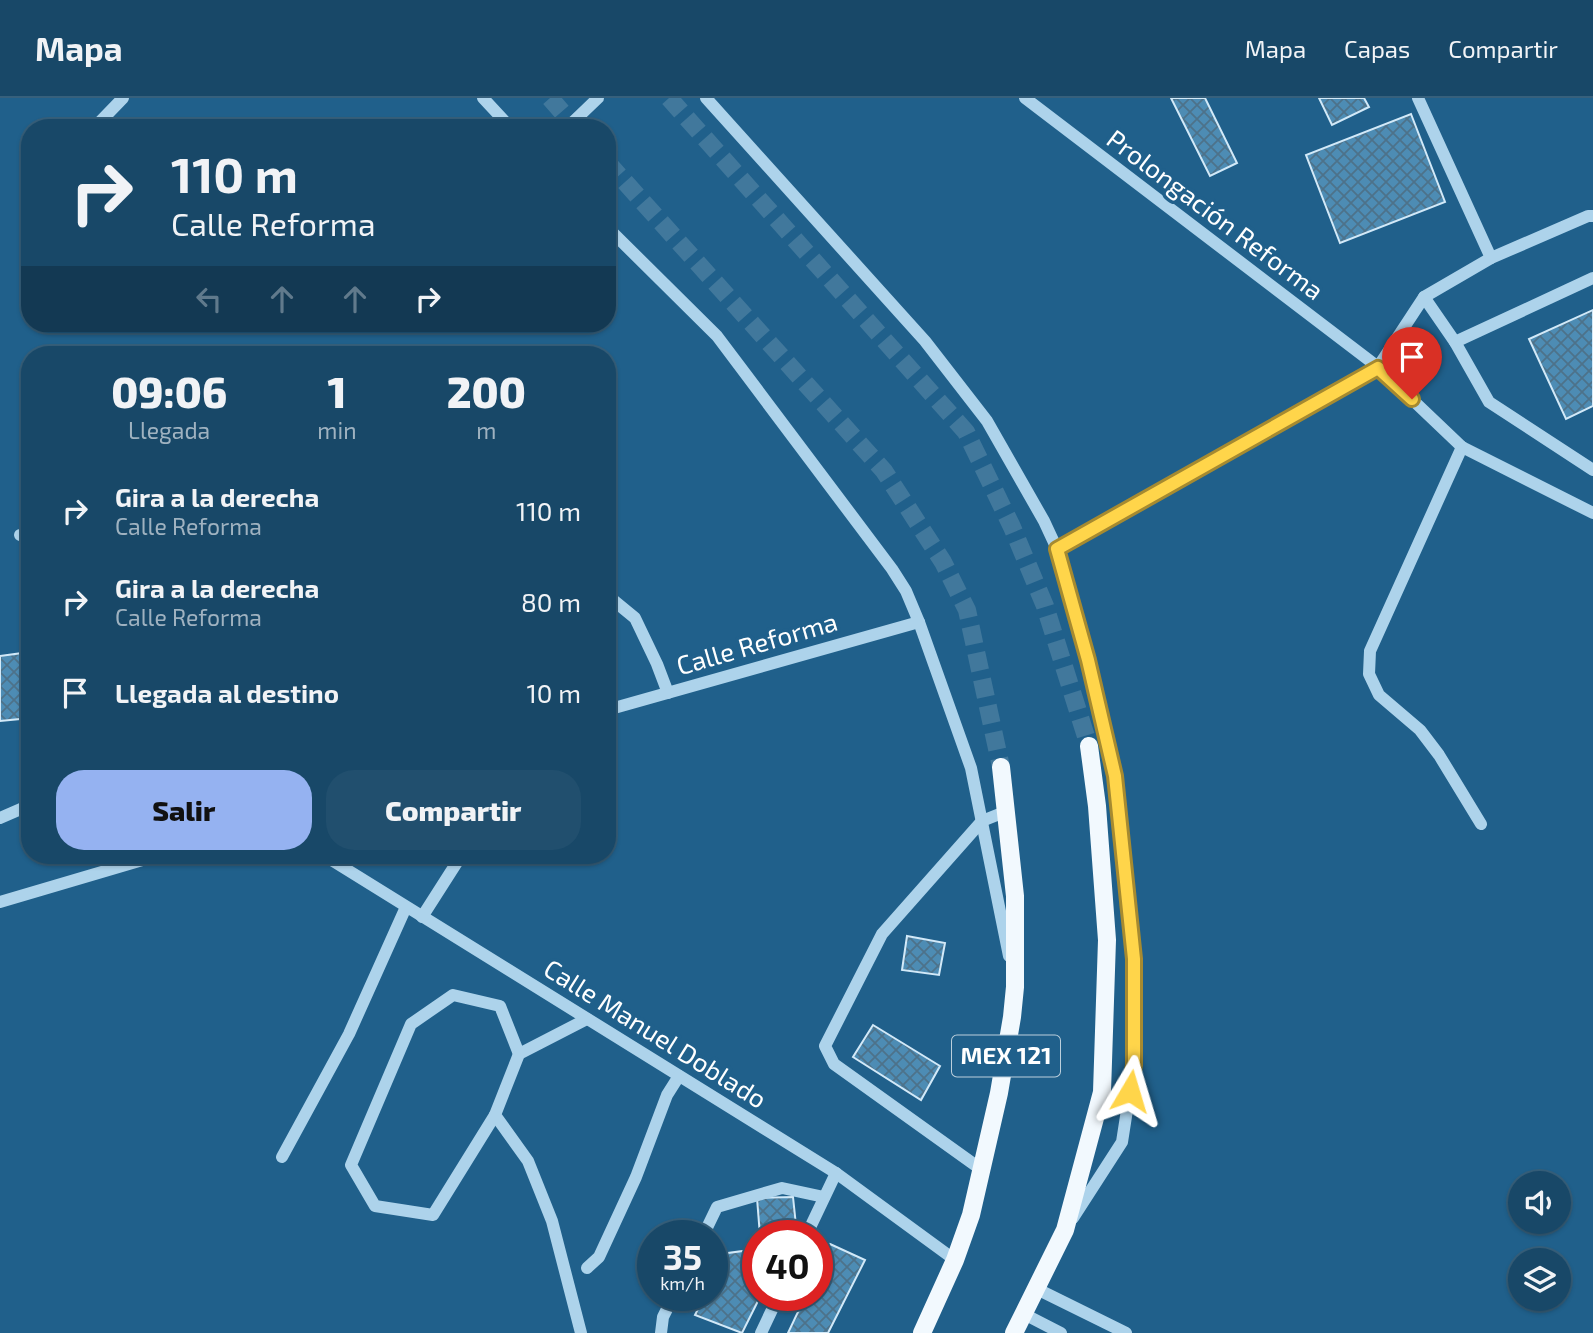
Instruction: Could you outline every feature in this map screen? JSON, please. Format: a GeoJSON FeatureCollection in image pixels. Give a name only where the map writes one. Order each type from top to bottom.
{"type":"FeatureCollection","features":[{"type":"Feature","properties":{"kind":"main road"},"geometry":{"type":"LineString","coordinates":[[1014,1333],[1065,1230],[1101,1092],[1107,940],[1097,806],[1089,746]]}},
{"type":"Feature","properties":{"kind":"main road","name":"MEX 121"},"geometry":{"type":"LineString","coordinates":[[922,1333],[955,1260],[971,1215],[999,1093],[1012,1017],[1015,987],[1015,896],[1001,766]]}},
{"type":"Feature","properties":{"kind":"street"},"geometry":{"type":"LineString","coordinates":[[103,119],[123,98]]}},
{"type":"Feature","properties":{"kind":"street"},"geometry":{"type":"LineString","coordinates":[[483,98],[503,119]]}},
{"type":"Feature","properties":{"kind":"street"},"geometry":{"type":"LineString","coordinates":[[576,119],[598,98]]}},
{"type":"Feature","properties":{"kind":"street"},"geometry":{"type":"LineString","coordinates":[[706,98],[925,341],[987,421],[1057,549],[1088,660],[1115,776],[1134,959],[1134,1065],[1122,1142],[1065,1230]]}},
{"type":"Feature","properties":{"kind":"street","name":"Prolongación Reforma"},"geometry":{"type":"LineString","coordinates":[[1025,98],[1378,368]]}},
{"type":"Feature","properties":{"kind":"street"},"geometry":{"type":"LineString","coordinates":[[1418,98],[1491,258]]}},
{"type":"Feature","properties":{"kind":"street"},"geometry":{"type":"LineString","coordinates":[[1057,549],[1378,368],[1424,297],[1491,258],[1593,216]]}},
{"type":"Feature","properties":{"kind":"street"},"geometry":{"type":"LineString","coordinates":[[616,236],[717,336],[906,591],[971,768],[1015,987]]}},
{"type":"Feature","properties":{"kind":"street"},"geometry":{"type":"LineString","coordinates":[[1455,342],[1593,278]]}},
{"type":"Feature","properties":{"kind":"street"},"geometry":{"type":"LineString","coordinates":[[1424,297],[1455,342],[1489,402],[1593,470]]}},
{"type":"Feature","properties":{"kind":"street"},"geometry":{"type":"LineString","coordinates":[[1378,368],[1462,447],[1593,513]]}},
{"type":"Feature","properties":{"kind":"street"},"geometry":{"type":"LineString","coordinates":[[1462,447],[1370,651],[1369,674],[1378,695],[1420,730],[1439,755],[1481,824]]}},
{"type":"Feature","properties":{"kind":"street"},"geometry":{"type":"LineString","coordinates":[[616,602],[635,618],[668,693]]}},
{"type":"Feature","properties":{"kind":"street","name":"Calle Reforma"},"geometry":{"type":"LineString","coordinates":[[616,707],[919,622]]}},
{"type":"Feature","properties":{"kind":"street"},"geometry":{"type":"LineString","coordinates":[[0,818],[21,810]]}},
{"type":"Feature","properties":{"kind":"street"},"geometry":{"type":"LineString","coordinates":[[982,1170],[834,1064],[825,1046],[882,934],[982,821],[1007,811]]}},
{"type":"Feature","properties":{"kind":"street"},"geometry":{"type":"LineString","coordinates":[[0,902],[121,864]]}},
{"type":"Feature","properties":{"kind":"street","name":"Calle Manuel Doblado"},"geometry":{"type":"LineString","coordinates":[[338,864],[836,1173],[955,1260]]}},
{"type":"Feature","properties":{"kind":"street"},"geometry":{"type":"LineString","coordinates":[[422,917],[456,864]]}},
{"type":"Feature","properties":{"kind":"street"},"geometry":{"type":"LineString","coordinates":[[282,1157],[349,1034],[406,906]]}},
{"type":"Feature","properties":{"kind":"street"},"geometry":{"type":"LineString","coordinates":[[519,1054],[500,1006],[453,995],[411,1024],[351,1165],[375,1206],[433,1214],[495,1115],[519,1054],[587,1019]]}},
{"type":"Feature","properties":{"kind":"street"},"geometry":{"type":"LineString","coordinates":[[587,1268],[599,1257],[636,1177],[667,1095],[679,1076]]}},
{"type":"Feature","properties":{"kind":"street"},"geometry":{"type":"LineString","coordinates":[[495,1115],[528,1161],[552,1221],[581,1333]]}},
{"type":"Feature","properties":{"kind":"street"},"geometry":{"type":"LineString","coordinates":[[813,1220],[836,1173]]}},
{"type":"Feature","properties":{"kind":"street"},"geometry":{"type":"LineString","coordinates":[[711,1220],[717,1207],[782,1188],[824,1197]]}},
{"type":"Feature","properties":{"kind":"street"},"geometry":{"type":"LineString","coordinates":[[1035,1288],[1125,1333]]}},
{"type":"Feature","properties":{"kind":"street"},"geometry":{"type":"LineString","coordinates":[[661,1333],[666,1311]]}},
{"type":"Feature","properties":{"kind":"street"},"geometry":{"type":"LineString","coordinates":[[761,1333],[771,1311]]}},
{"type":"Feature","properties":{"kind":"street"},"geometry":{"type":"LineString","coordinates":[[1024,1314],[1061,1333]]}},
{"type":"Feature","properties":{"kind":"building"},"geometry":{"type":"Polygon","coordinates":[[[1171,98],[1205,98],[1237,163],[1210,176],[1171,98]]]}},
{"type":"Feature","properties":{"kind":"building"},"geometry":{"type":"Polygon","coordinates":[[[1319,98],[1364,98],[1369,107],[1332,125],[1319,98]]]}},
{"type":"Feature","properties":{"kind":"building"},"geometry":{"type":"Polygon","coordinates":[[[1411,114],[1445,202],[1340,243],[1306,155],[1411,114]]]}},
{"type":"Feature","properties":{"kind":"building"},"geometry":{"type":"Polygon","coordinates":[[[1593,310],[1593,406],[1566,419],[1529,339],[1593,310]]]}},
{"type":"Feature","properties":{"kind":"building"},"geometry":{"type":"Polygon","coordinates":[[[21,653],[21,719],[0,721],[0,656],[21,653]]]}},
{"type":"Feature","properties":{"kind":"building"},"geometry":{"type":"Polygon","coordinates":[[[907,936],[945,943],[939,975],[902,970],[907,936]]]}},
{"type":"Feature","properties":{"kind":"building"},"geometry":{"type":"Polygon","coordinates":[[[873,1025],[940,1066],[921,1100],[853,1057],[873,1025]]]}},
{"type":"Feature","properties":{"kind":"building"},"geometry":{"type":"Polygon","coordinates":[[[793,1197],[795,1220],[759,1220],[757,1198],[793,1197]]]}},
{"type":"Feature","properties":{"kind":"building"},"geometry":{"type":"Polygon","coordinates":[[[833,1245],[865,1260],[828,1333],[788,1333],[798,1311],[833,1311],[833,1245]]]}},
{"type":"Feature","properties":{"kind":"building"},"geometry":{"type":"Polygon","coordinates":[[[742,1251],[742,1311],[753,1311],[742,1333],[695,1315],[697,1311],[728,1311],[728,1253],[742,1251]]]}},
{"type":"Feature","properties":{"kind":"tunnel"},"geometry":{"type":"LineString","coordinates":[[550,98],[568,119]]}},
{"type":"Feature","properties":{"kind":"tunnel"},"geometry":{"type":"LineString","coordinates":[[669,98],[966,432],[1012,527],[1045,606],[1089,746]]}},
{"type":"Feature","properties":{"kind":"tunnel"},"geometry":{"type":"LineString","coordinates":[[616,172],[884,471],[943,562],[967,610],[1001,767]]}},
{"type":"Feature","properties":{"kind":"route"},"geometry":{"type":"LineString","coordinates":[[1130,1091],[1134,1065],[1134,959],[1115,776],[1088,660],[1057,549],[1378,368],[1412,399]]}}]}
